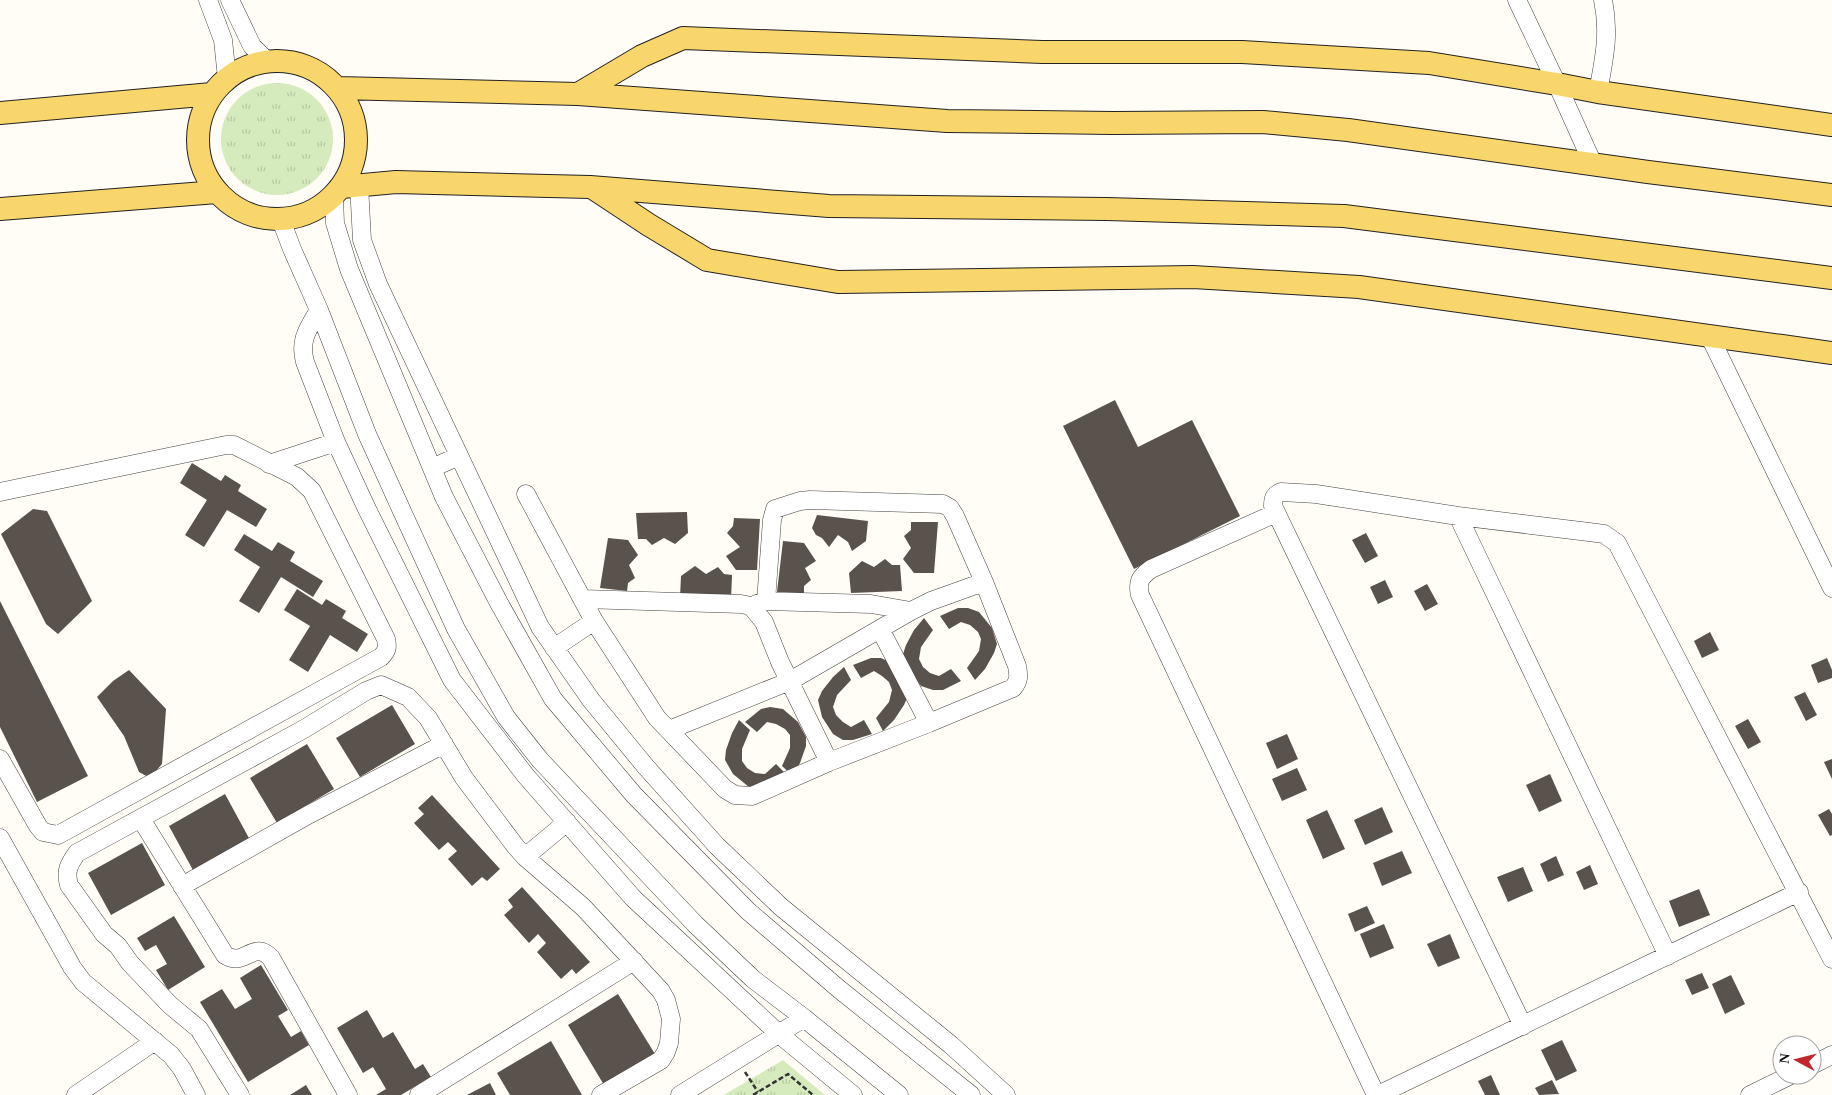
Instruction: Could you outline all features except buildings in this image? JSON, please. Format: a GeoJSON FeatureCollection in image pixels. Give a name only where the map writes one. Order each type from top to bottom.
{"type":"FeatureCollection","features":[{"type":"Feature","properties":{"kind":"main road"},"geometry":{"type":"LineString","coordinates":[[578,94],[642,56],[683,38],[1042,52],[1242,52],[1429,62],[1598,92],[1832,125]]}},
{"type":"Feature","properties":{"kind":"main road"},"geometry":{"type":"LineString","coordinates":[[345,189],[354,163],[357,139],[354,120],[338,88],[326,76],[303,64],[282,60],[266,60],[242,68],[219,86],[201,115],[198,130],[202,167],[217,192],[236,209],[258,218],[281,220],[302,216],[345,189],[396,182],[590,187],[829,206],[1107,209],[1344,216],[1832,278]]}},
{"type":"Feature","properties":{"kind":"main road"},"geometry":{"type":"LineString","coordinates":[[5,111],[219,86]]}},
{"type":"Feature","properties":{"kind":"main road"},"geometry":{"type":"LineString","coordinates":[[338,88],[578,94],[947,121],[1263,122],[1348,130],[1832,195]]}},
{"type":"Feature","properties":{"kind":"main road"},"geometry":{"type":"LineString","coordinates":[[590,187],[707,260],[838,282],[1193,277],[1267,280],[1359,287],[1832,353]]}},
{"type":"Feature","properties":{"kind":"main road"},"geometry":{"type":"LineString","coordinates":[[0,209],[217,192]]}},
{"type":"Feature","properties":{"kind":"street"},"geometry":{"type":"LineString","coordinates":[[208,0],[223,40],[219,86]]}},
{"type":"Feature","properties":{"kind":"street"},"geometry":{"type":"LineString","coordinates":[[230,0],[252,46],[266,60]]}},
{"type":"Feature","properties":{"kind":"street"},"geometry":{"type":"LineString","coordinates":[[1517,0],[1593,164]]}},
{"type":"Feature","properties":{"kind":"street"},"geometry":{"type":"LineString","coordinates":[[1598,92],[1607,44],[1606,16],[1603,0]]}},
{"type":"Feature","properties":{"kind":"street"},"geometry":{"type":"LineString","coordinates":[[345,189],[364,250],[388,305],[540,627],[591,700],[640,760],[717,846],[781,907],[944,1039],[1006,1095]]}},
{"type":"Feature","properties":{"kind":"street"},"geometry":{"type":"LineString","coordinates":[[345,189],[335,223],[349,269],[444,497],[499,603],[553,700],[589,743],[678,841],[748,911],[839,989],[971,1095]]}},
{"type":"Feature","properties":{"kind":"street"},"geometry":{"type":"LineString","coordinates":[[281,220],[292,250],[320,310],[367,434],[456,628],[506,717],[540,760],[695,924],[754,979],[899,1095]]}},
{"type":"Feature","properties":{"kind":"street"},"geometry":{"type":"LineString","coordinates":[[320,310],[305,334],[302,353],[336,442],[370,516],[452,680],[526,776],[633,898],[780,1034],[853,1095]]}},
{"type":"Feature","properties":{"kind":"street"},"geometry":{"type":"LineString","coordinates":[[1709,335],[1832,588]]}},
{"type":"Feature","properties":{"kind":"street"},"geometry":{"type":"LineString","coordinates":[[269,464],[336,442]]}},
{"type":"Feature","properties":{"kind":"street"},"geometry":{"type":"LineString","coordinates":[[0,492],[226,445],[242,448],[269,464],[297,477],[312,491],[386,639],[386,652],[381,657],[58,835],[43,832],[38,826],[0,759]]}},
{"type":"Feature","properties":{"kind":"street"},"geometry":{"type":"LineString","coordinates":[[432,468],[459,456]]}},
{"type":"Feature","properties":{"kind":"street"},"geometry":{"type":"LineString","coordinates":[[1522,1026],[1276,513],[1273,506],[1273,499],[1276,494],[1281,492],[1316,494],[1458,516],[1604,534],[1617,543],[1832,958]]}},
{"type":"Feature","properties":{"kind":"street"},"geometry":{"type":"LineString","coordinates":[[526,494],[594,621],[657,718],[725,788],[735,795],[742,796],[752,796],[829,762],[1012,688],[1017,683],[1019,676],[1017,666],[984,582],[950,508],[943,504],[800,501],[781,506],[773,514],[758,603],[780,662],[829,762]]}},
{"type":"Feature","properties":{"kind":"street"},"geometry":{"type":"LineString","coordinates":[[1276,513],[1151,569],[1142,575],[1138,581],[1138,587],[1140,595],[1374,1093],[1380,1094],[1799,892]]}},
{"type":"Feature","properties":{"kind":"street"},"geometry":{"type":"LineString","coordinates":[[1458,516],[1668,956]]}},
{"type":"Feature","properties":{"kind":"street"},"geometry":{"type":"LineString","coordinates":[[669,730],[790,680],[911,611],[931,601],[984,582]]}},
{"type":"Feature","properties":{"kind":"street"},"geometry":{"type":"LineString","coordinates":[[583,599],[741,604],[871,604],[911,611]]}},
{"type":"Feature","properties":{"kind":"street"},"geometry":{"type":"LineString","coordinates":[[554,648],[594,621]]}},
{"type":"Feature","properties":{"kind":"street"},"geometry":{"type":"LineString","coordinates":[[880,629],[929,723]]}},
{"type":"Feature","properties":{"kind":"street"},"geometry":{"type":"LineString","coordinates":[[240,1095],[199,1029],[170,1005],[130,963],[118,946],[104,934],[69,885],[67,876],[68,864],[78,853],[304,730],[375,686],[381,685],[408,697],[428,718],[464,778],[525,857],[579,903],[661,990],[671,1019],[669,1043],[661,1060],[602,1095]]}},
{"type":"Feature","properties":{"kind":"street"},"geometry":{"type":"LineString","coordinates":[[182,886],[308,815],[444,744]]}},
{"type":"Feature","properties":{"kind":"street"},"geometry":{"type":"LineString","coordinates":[[141,818],[225,955],[237,960],[255,951],[261,951],[271,958],[348,1095]]}},
{"type":"Feature","properties":{"kind":"street"},"geometry":{"type":"LineString","coordinates":[[525,857],[567,822]]}},
{"type":"Feature","properties":{"kind":"street"},"geometry":{"type":"LineString","coordinates":[[0,838],[72,967],[83,982],[171,1055],[182,1069],[196,1095]]}},
{"type":"Feature","properties":{"kind":"street"},"geometry":{"type":"LineString","coordinates":[[420,1095],[634,961]]}},
{"type":"Feature","properties":{"kind":"street"},"geometry":{"type":"LineString","coordinates":[[680,1095],[804,1018]]}},
{"type":"Feature","properties":{"kind":"street"},"geometry":{"type":"LineString","coordinates":[[76,1095],[155,1041]]}},
{"type":"Feature","properties":{"kind":"street"},"geometry":{"type":"LineString","coordinates":[[1750,1095],[1772,1085]]}},
{"type":"Feature","properties":{"kind":"path"},"geometry":{"type":"LineString","coordinates":[[737,1060],[758,1092]]}},
{"type":"Feature","properties":{"kind":"path"},"geometry":{"type":"LineString","coordinates":[[753,1095],[788,1074],[813,1095]]}},
{"type":"Feature","properties":{"kind":"green space"},"geometry":{"type":"Polygon","coordinates":[[[277,83],[299,87],[317,99],[329,117],[333,139],[329,161],[317,179],[299,191],[277,195],[255,191],[237,179],[225,161],[221,139],[225,117],[237,99],[255,87],[277,83]]]}},
{"type":"Feature","properties":{"kind":"green space"},"geometry":{"type":"Polygon","coordinates":[[[783,1060],[825,1095],[724,1095],[783,1060]]]}}]}
